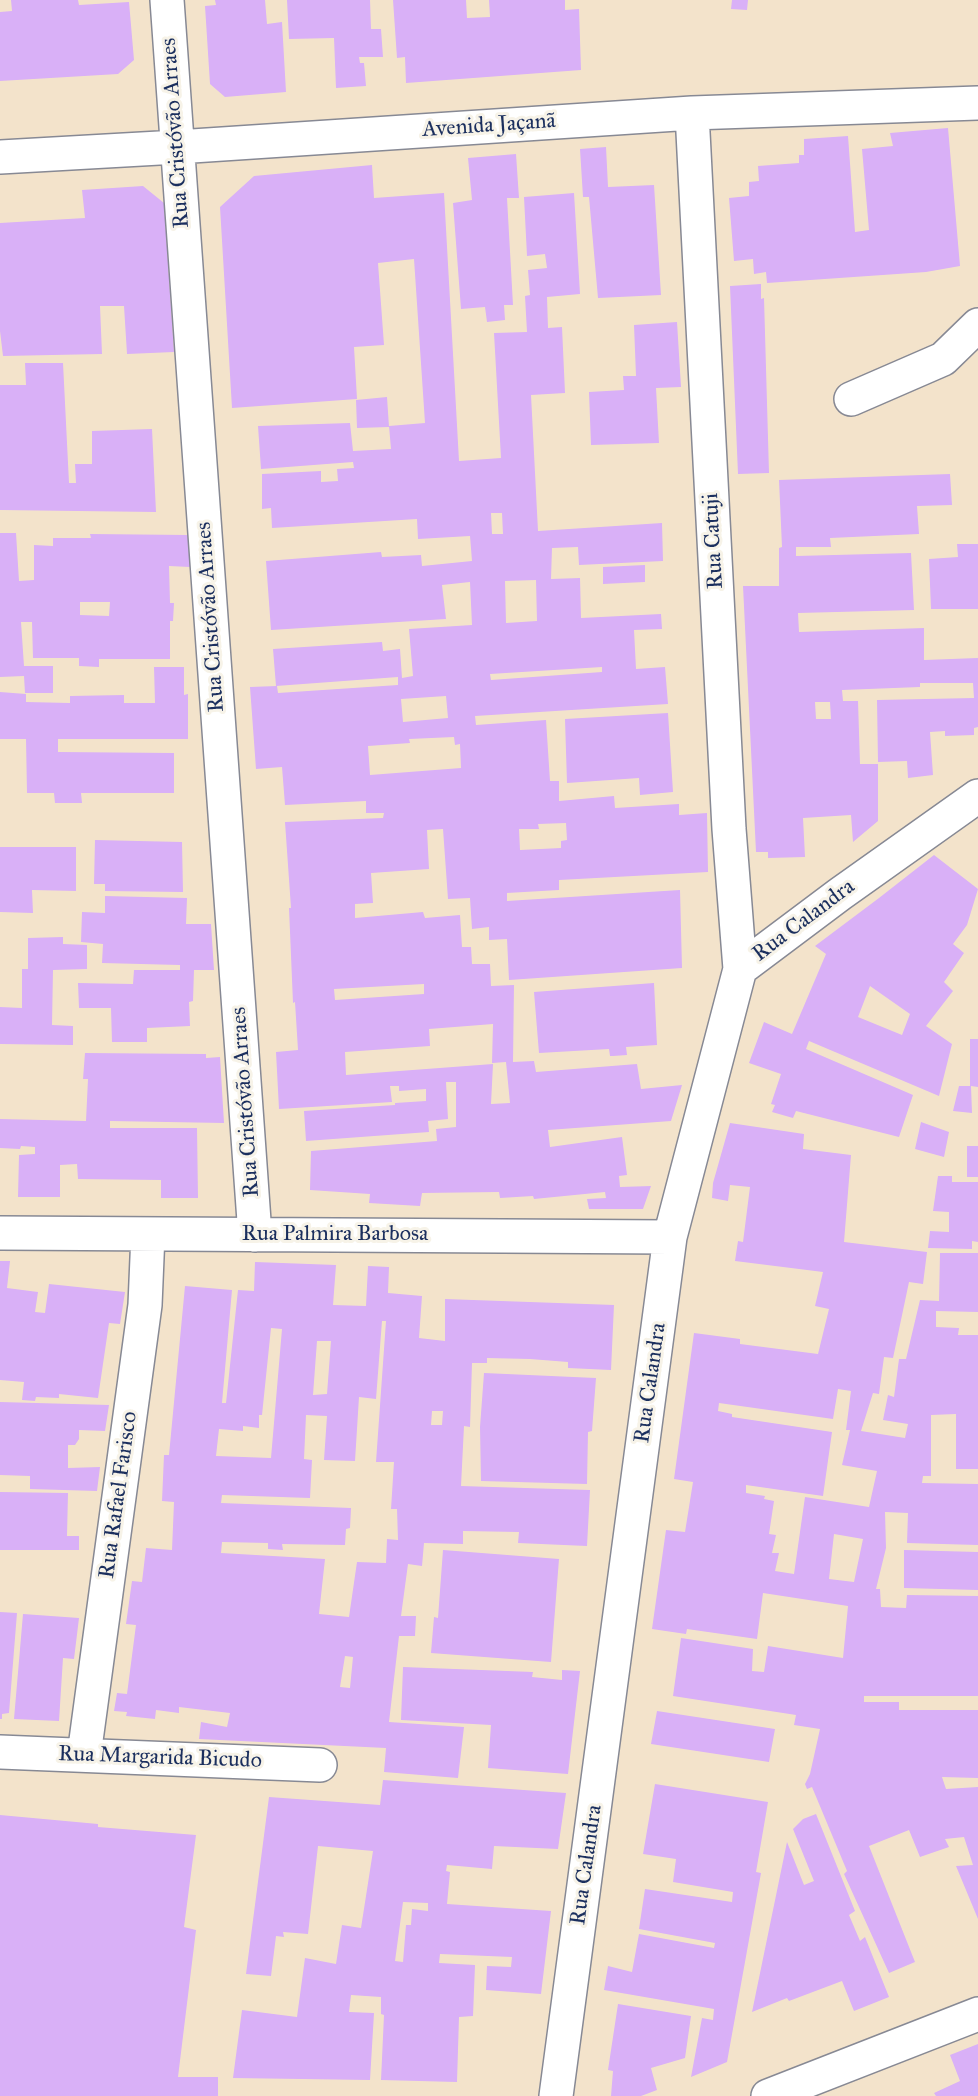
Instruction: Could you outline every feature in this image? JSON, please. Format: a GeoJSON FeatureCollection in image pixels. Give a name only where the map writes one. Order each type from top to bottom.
{"type":"FeatureCollection","features":[{"type":"Feature","properties":{"kind":"street","name":"Rua Cristóvão Arraes"},"geometry":{"type":"LineString","coordinates":[[167,0],[255,1234]]}},
{"type":"Feature","properties":{"kind":"street","name":"Avenida Jaçanã"},"geometry":{"type":"LineString","coordinates":[[0,157],[692,113],[978,103]]}},
{"type":"Feature","properties":{"kind":"street","name":"Rua Catuji"},"geometry":{"type":"LineString","coordinates":[[692,113],[729,829],[740,969]]}},
{"type":"Feature","properties":{"kind":"street"},"geometry":{"type":"LineString","coordinates":[[850,399],[943,358],[978,325]]}},
{"type":"Feature","properties":{"kind":"street","name":"Rua Calandra"},"geometry":{"type":"LineString","coordinates":[[556,2096],[670,1237],[740,969],[840,894],[978,796]]}},
{"type":"Feature","properties":{"kind":"street","name":"Rua Palmira Barbosa"},"geometry":{"type":"LineString","coordinates":[[0,1233],[670,1237]]}},
{"type":"Feature","properties":{"kind":"street","name":"Rua Rafael Farisco"},"geometry":{"type":"LineString","coordinates":[[84,1755],[145,1305],[148,1234]]}},
{"type":"Feature","properties":{"kind":"street","name":"Rua Margarida Bicudo"},"geometry":{"type":"LineString","coordinates":[[0,1752],[320,1765]]}},
{"type":"Feature","properties":{"kind":"street"},"geometry":{"type":"LineString","coordinates":[[768,2096],[978,2014]]}},
{"type":"Feature","properties":{"kind":"building"},"geometry":{"type":"Polygon","coordinates":[[[11,0],[78,0],[79,5],[129,2],[134,60],[118,74],[0,81],[0,12],[12,11],[11,0]]]}},
{"type":"Feature","properties":{"kind":"building"},"geometry":{"type":"Polygon","coordinates":[[[215,0],[265,0],[267,24],[282,22],[286,92],[225,97],[210,84],[205,6],[216,5],[215,0]]]}},
{"type":"Feature","properties":{"kind":"building"},"geometry":{"type":"Polygon","coordinates":[[[287,0],[370,0],[371,29],[381,29],[383,57],[359,57],[360,63],[364,63],[366,86],[336,88],[334,38],[289,39],[287,0]]]}},
{"type":"Feature","properties":{"kind":"building"},"geometry":{"type":"Polygon","coordinates":[[[393,0],[466,0],[467,18],[490,17],[489,0],[565,0],[565,10],[579,9],[581,70],[406,83],[405,57],[397,58],[393,0]]]}},
{"type":"Feature","properties":{"kind":"building"},"geometry":{"type":"Polygon","coordinates":[[[732,0],[748,0],[747,10],[731,9],[732,0]]]}},
{"type":"Feature","properties":{"kind":"building"},"geometry":{"type":"Polygon","coordinates":[[[948,128],[960,266],[926,272],[767,283],[766,272],[754,274],[753,259],[734,261],[729,198],[749,196],[749,182],[759,181],[758,166],[799,163],[799,155],[804,155],[804,139],[848,136],[855,232],[869,230],[862,149],[893,146],[890,133],[948,128]]]}},
{"type":"Feature","properties":{"kind":"building"},"geometry":{"type":"Polygon","coordinates":[[[606,147],[608,187],[654,185],[661,295],[598,298],[589,197],[583,197],[580,149],[606,147]]]}},
{"type":"Feature","properties":{"kind":"building"},"geometry":{"type":"Polygon","coordinates":[[[516,154],[519,198],[507,198],[513,305],[504,305],[505,320],[487,322],[485,307],[461,309],[453,203],[472,200],[468,158],[516,154]]]}},
{"type":"Feature","properties":{"kind":"building"},"geometry":{"type":"Polygon","coordinates":[[[372,165],[374,198],[444,193],[459,461],[501,458],[494,333],[527,332],[525,296],[530,295],[528,270],[547,268],[545,254],[527,256],[524,197],[574,193],[580,294],[547,297],[548,328],[562,327],[565,393],[531,395],[538,531],[662,523],[663,561],[579,565],[578,547],[552,548],[551,579],[580,578],[581,618],[661,614],[662,629],[634,630],[636,669],[665,667],[668,704],[475,716],[476,725],[546,720],[550,781],[559,781],[559,801],[614,796],[615,808],[679,804],[679,815],[707,813],[708,872],[559,880],[559,890],[507,893],[507,901],[680,890],[682,968],[509,980],[507,939],[489,940],[489,927],[472,929],[470,898],[448,899],[443,829],[427,830],[429,869],[371,873],[373,903],[355,904],[355,918],[423,912],[425,918],[460,915],[462,947],[471,947],[472,964],[490,964],[491,986],[514,985],[513,1062],[534,1061],[536,1072],[637,1064],[641,1089],[682,1085],[671,1121],[548,1130],[550,1147],[622,1137],[627,1175],[619,1176],[620,1187],[651,1186],[643,1209],[589,1209],[587,1199],[606,1198],[605,1192],[534,1199],[533,1196],[500,1198],[499,1192],[422,1193],[420,1206],[369,1203],[370,1194],[310,1190],[311,1151],[437,1141],[436,1129],[456,1127],[456,1082],[446,1082],[448,1119],[428,1121],[429,1132],[306,1141],[304,1111],[426,1101],[426,1089],[399,1091],[399,1086],[390,1086],[392,1102],[279,1109],[276,1052],[298,1050],[295,1002],[293,1003],[289,908],[291,908],[285,822],[383,818],[384,813],[366,813],[366,801],[285,805],[282,767],[256,769],[250,687],[277,686],[278,693],[398,685],[398,677],[276,686],[273,649],[382,642],[383,651],[400,649],[402,678],[413,676],[409,629],[472,625],[470,582],[442,585],[446,619],[271,630],[266,561],[381,552],[382,557],[421,555],[422,566],[472,561],[470,536],[418,539],[417,519],[272,528],[271,508],[262,509],[262,474],[321,471],[321,482],[338,481],[337,469],[354,468],[353,462],[261,469],[258,426],[350,423],[353,451],[391,449],[389,426],[425,423],[414,259],[378,263],[384,345],[354,347],[357,399],[232,408],[220,207],[254,176],[372,165]],[[491,513],[492,534],[503,534],[502,513],[491,513]],[[536,580],[505,581],[506,623],[537,621],[536,580]],[[602,667],[490,674],[491,680],[602,672],[602,667]],[[446,696],[401,699],[403,722],[448,718],[446,696]],[[454,737],[409,739],[410,743],[368,746],[370,775],[461,768],[460,744],[455,745],[454,737]],[[566,823],[538,824],[539,829],[519,829],[520,850],[561,848],[561,841],[567,840],[566,823]],[[424,984],[334,989],[335,1000],[424,994],[424,984]],[[493,1024],[429,1029],[430,1046],[345,1052],[346,1075],[493,1064],[491,1104],[510,1103],[506,1062],[492,1063],[493,1024]]]}},
{"type":"Feature","properties":{"kind":"building"},"geometry":{"type":"Polygon","coordinates":[[[143,186],[164,203],[174,352],[127,354],[124,306],[100,306],[102,354],[3,356],[0,331],[0,223],[85,218],[82,190],[143,186]]]}},
{"type":"Feature","properties":{"kind":"building"},"geometry":{"type":"Polygon","coordinates":[[[761,284],[761,299],[764,298],[769,473],[738,474],[730,286],[761,284]]]}},
{"type":"Feature","properties":{"kind":"building"},"geometry":{"type":"Polygon","coordinates":[[[677,322],[681,387],[656,388],[659,443],[591,445],[589,392],[624,390],[623,376],[636,376],[634,325],[677,322]]]}},
{"type":"Feature","properties":{"kind":"building"},"geometry":{"type":"Polygon","coordinates":[[[25,363],[63,363],[69,483],[76,483],[75,464],[92,464],[92,431],[152,429],[156,512],[0,510],[0,385],[26,385],[25,363]]]}},
{"type":"Feature","properties":{"kind":"building"},"geometry":{"type":"Polygon","coordinates":[[[387,397],[389,427],[357,428],[356,400],[387,397]]]}},
{"type":"Feature","properties":{"kind":"building"},"geometry":{"type":"Polygon","coordinates":[[[950,474],[952,505],[917,506],[919,534],[830,538],[831,547],[796,547],[796,556],[911,553],[914,610],[798,613],[799,632],[924,628],[924,660],[978,658],[978,727],[974,728],[974,735],[945,736],[945,731],[930,732],[933,775],[908,778],[907,761],[878,762],[877,700],[974,698],[973,683],[920,683],[920,687],[842,690],[843,701],[858,701],[860,764],[878,764],[878,821],[853,842],[851,815],[803,818],[805,857],[768,858],[768,852],[756,852],[743,586],[779,586],[779,548],[782,547],[779,480],[950,474]],[[815,702],[816,719],[831,719],[830,702],[815,702]]]}},
{"type":"Feature","properties":{"kind":"building"},"geometry":{"type":"Polygon","coordinates":[[[0,533],[16,533],[19,581],[34,580],[34,545],[53,546],[53,538],[91,538],[90,534],[188,535],[190,567],[169,566],[170,603],[174,603],[173,621],[170,621],[170,659],[99,659],[99,667],[79,666],[79,658],[33,658],[32,622],[21,622],[24,666],[53,666],[53,693],[25,693],[24,676],[0,677],[0,533]],[[80,602],[80,615],[109,616],[110,602],[80,602]]]}},
{"type":"Feature","properties":{"kind":"building"},"geometry":{"type":"Polygon","coordinates":[[[957,544],[978,544],[978,609],[931,609],[929,559],[958,557],[957,544]]]}},
{"type":"Feature","properties":{"kind":"building"},"geometry":{"type":"Polygon","coordinates":[[[645,565],[645,582],[603,584],[603,567],[645,565]]]}},
{"type":"Feature","properties":{"kind":"building"},"geometry":{"type":"Polygon","coordinates":[[[154,667],[184,667],[184,695],[188,694],[188,739],[58,739],[58,752],[174,753],[174,793],[81,793],[82,803],[55,803],[54,793],[27,793],[26,739],[0,739],[0,692],[26,694],[26,702],[70,703],[70,696],[124,695],[124,703],[155,703],[154,667]]]}},
{"type":"Feature","properties":{"kind":"building"},"geometry":{"type":"Polygon","coordinates":[[[668,713],[673,792],[640,795],[639,778],[567,783],[565,719],[668,713]]]}},
{"type":"Feature","properties":{"kind":"building"},"geometry":{"type":"Polygon","coordinates":[[[95,840],[182,842],[183,892],[105,891],[105,884],[94,884],[95,840]]]}},
{"type":"Feature","properties":{"kind":"building"},"geometry":{"type":"Polygon","coordinates":[[[0,847],[76,847],[76,891],[32,890],[33,913],[0,912],[0,847]]]}},
{"type":"Feature","properties":{"kind":"building"},"geometry":{"type":"Polygon","coordinates":[[[934,855],[978,889],[967,925],[953,944],[964,953],[944,982],[953,991],[926,1026],[952,1044],[939,1096],[809,1041],[806,1049],[913,1095],[899,1137],[796,1111],[793,1118],[772,1112],[775,1105],[771,1104],[781,1074],[749,1063],[764,1022],[792,1034],[826,954],[815,946],[934,855]],[[870,986],[858,1017],[902,1035],[910,1014],[870,986]]]}},
{"type":"Feature","properties":{"kind":"building"},"geometry":{"type":"Polygon","coordinates":[[[105,896],[187,898],[186,924],[211,924],[214,970],[194,970],[193,1001],[189,1002],[190,1026],[147,1028],[147,1042],[112,1042],[111,1008],[79,1008],[78,983],[133,984],[134,970],[180,970],[180,965],[102,963],[103,944],[81,942],[82,912],[105,913],[105,896]]]}},
{"type":"Feature","properties":{"kind":"building"},"geometry":{"type":"Polygon","coordinates":[[[63,937],[63,944],[87,945],[87,969],[53,970],[52,1025],[73,1026],[73,1045],[0,1044],[0,1007],[22,1008],[22,969],[28,969],[28,938],[63,937]]]}},
{"type":"Feature","properties":{"kind":"building"},"geometry":{"type":"Polygon","coordinates":[[[654,983],[657,1045],[626,1047],[627,1055],[613,1056],[610,1056],[609,1049],[539,1053],[534,992],[654,983]]]}},
{"type":"Feature","properties":{"kind":"building"},"geometry":{"type":"Polygon","coordinates":[[[970,1039],[978,1039],[978,1087],[971,1086],[972,1113],[953,1111],[959,1086],[970,1086],[970,1039]]]}},
{"type":"Feature","properties":{"kind":"building"},"geometry":{"type":"Polygon","coordinates":[[[85,1053],[206,1054],[206,1058],[220,1057],[224,1123],[110,1121],[110,1128],[197,1128],[198,1198],[161,1198],[161,1180],[78,1179],[77,1164],[60,1165],[60,1197],[18,1197],[19,1155],[35,1154],[35,1147],[0,1148],[0,1119],[86,1121],[88,1079],[83,1079],[85,1053]]]}},
{"type":"Feature","properties":{"kind":"building"},"geometry":{"type":"Polygon","coordinates":[[[921,1122],[949,1132],[944,1157],[915,1149],[921,1122]]]}},
{"type":"Feature","properties":{"kind":"building"},"geometry":{"type":"Polygon","coordinates":[[[730,1123],[804,1134],[803,1149],[851,1155],[844,1242],[927,1252],[923,1284],[909,1282],[893,1358],[884,1357],[879,1394],[873,1393],[861,1431],[905,1438],[908,1424],[883,1420],[888,1395],[894,1397],[899,1359],[906,1359],[920,1300],[939,1301],[940,1253],[978,1253],[978,1312],[936,1311],[936,1327],[959,1328],[958,1335],[978,1335],[978,1469],[956,1469],[956,1414],[931,1415],[931,1476],[923,1476],[922,1483],[978,1484],[978,1545],[907,1543],[908,1513],[885,1512],[886,1548],[876,1589],[880,1589],[881,1607],[906,1608],[907,1595],[978,1596],[978,1696],[864,1696],[864,1702],[899,1702],[899,1710],[978,1710],[978,1778],[942,1777],[946,1789],[978,1787],[978,1919],[956,1866],[973,1865],[964,1837],[945,1839],[949,1847],[920,1857],[909,1830],[869,1846],[915,1962],[889,1973],[844,1874],[847,1871],[812,1787],[807,1789],[805,1784],[810,1774],[820,1729],[794,1725],[796,1715],[673,1696],[681,1638],[753,1649],[752,1671],[764,1672],[768,1646],[843,1658],[848,1606],[763,1593],[757,1639],[687,1629],[686,1634],[652,1629],[666,1530],[685,1532],[693,1482],[674,1479],[694,1333],[740,1339],[740,1344],[818,1354],[829,1309],[815,1306],[823,1272],[735,1261],[738,1241],[743,1242],[750,1187],[730,1185],[728,1201],[712,1198],[713,1183],[730,1123]],[[838,1389],[833,1419],[719,1403],[718,1411],[732,1414],[732,1417],[832,1432],[823,1496],[746,1485],[746,1493],[765,1496],[764,1499],[774,1501],[769,1534],[776,1535],[772,1553],[779,1553],[775,1571],[794,1574],[805,1497],[869,1507],[877,1471],[842,1465],[850,1430],[846,1430],[851,1391],[838,1389]],[[834,1534],[829,1579],[854,1582],[863,1539],[834,1534]]]}},
{"type":"Feature","properties":{"kind":"building"},"geometry":{"type":"Polygon","coordinates":[[[967,1146],[978,1146],[978,1177],[967,1177],[967,1146]]]}},
{"type":"Feature","properties":{"kind":"building"},"geometry":{"type":"Polygon","coordinates":[[[938,1176],[952,1176],[952,1182],[978,1182],[978,1242],[972,1241],[972,1249],[928,1248],[930,1231],[949,1232],[949,1212],[933,1211],[938,1176]]]}},
{"type":"Feature","properties":{"kind":"building"},"geometry":{"type":"Polygon","coordinates":[[[0,1261],[10,1261],[7,1288],[38,1292],[35,1312],[45,1313],[49,1284],[125,1292],[120,1324],[109,1323],[98,1398],[59,1394],[59,1398],[36,1397],[35,1401],[22,1400],[24,1382],[0,1380],[0,1261]]]}},
{"type":"Feature","properties":{"kind":"building"},"geometry":{"type":"Polygon","coordinates":[[[255,1262],[336,1265],[333,1305],[366,1306],[368,1266],[389,1267],[388,1293],[422,1296],[419,1338],[445,1341],[445,1299],[614,1305],[611,1370],[568,1368],[568,1362],[530,1359],[487,1358],[487,1363],[472,1363],[470,1427],[464,1426],[461,1486],[590,1490],[587,1546],[518,1543],[519,1532],[463,1531],[463,1544],[424,1543],[422,1566],[408,1564],[401,1616],[416,1616],[415,1636],[399,1636],[389,1722],[464,1727],[458,1778],[384,1772],[386,1748],[199,1739],[201,1722],[227,1727],[230,1713],[179,1707],[179,1713],[156,1710],[155,1719],[126,1716],[127,1712],[114,1711],[117,1693],[127,1694],[136,1625],[126,1624],[132,1581],[142,1582],[146,1548],[172,1550],[174,1502],[162,1501],[164,1455],[169,1455],[185,1286],[232,1290],[222,1403],[226,1403],[238,1290],[254,1291],[255,1262]],[[382,1321],[376,1399],[359,1397],[355,1461],[324,1460],[327,1416],[306,1415],[304,1459],[312,1460],[310,1498],[222,1495],[221,1503],[351,1508],[350,1528],[346,1529],[345,1545],[282,1544],[283,1550],[268,1549],[268,1543],[222,1542],[221,1553],[325,1559],[319,1614],[349,1617],[357,1562],[386,1563],[387,1539],[398,1540],[397,1509],[391,1509],[394,1462],[376,1462],[386,1321],[382,1321]],[[271,1328],[262,1415],[259,1415],[259,1428],[243,1426],[243,1431],[219,1429],[216,1456],[271,1458],[282,1329],[271,1328]],[[317,1341],[313,1395],[327,1394],[331,1341],[317,1341]],[[432,1411],[431,1425],[442,1425],[443,1411],[432,1411]],[[345,1656],[340,1687],[350,1688],[353,1657],[345,1656]]]}},
{"type":"Feature","properties":{"kind":"building"},"geometry":{"type":"Polygon","coordinates":[[[484,1373],[596,1378],[592,1431],[588,1432],[587,1484],[481,1481],[480,1427],[484,1373]]]}},
{"type":"Feature","properties":{"kind":"building"},"geometry":{"type":"Polygon","coordinates":[[[0,1402],[109,1405],[105,1431],[79,1430],[79,1439],[75,1445],[68,1445],[68,1468],[100,1467],[97,1491],[30,1489],[30,1476],[0,1475],[0,1402]]]}},
{"type":"Feature","properties":{"kind":"building"},"geometry":{"type":"Polygon","coordinates":[[[0,1492],[68,1493],[67,1536],[79,1536],[79,1550],[0,1550],[0,1492]]]}},
{"type":"Feature","properties":{"kind":"building"},"geometry":{"type":"Polygon","coordinates":[[[443,1550],[559,1559],[551,1662],[431,1653],[434,1617],[438,1618],[443,1550]]]}},
{"type":"Feature","properties":{"kind":"building"},"geometry":{"type":"Polygon","coordinates":[[[904,1550],[978,1552],[978,1590],[904,1588],[904,1550]]]}},
{"type":"Feature","properties":{"kind":"building"},"geometry":{"type":"Polygon","coordinates":[[[0,1612],[17,1613],[9,1713],[2,1714],[2,1719],[0,1719],[0,1612]]]}},
{"type":"Feature","properties":{"kind":"building"},"geometry":{"type":"Polygon","coordinates":[[[23,1614],[79,1618],[74,1659],[63,1658],[59,1721],[14,1719],[23,1614]]]}},
{"type":"Feature","properties":{"kind":"building"},"geometry":{"type":"Polygon","coordinates":[[[403,1667],[533,1672],[532,1677],[562,1680],[562,1670],[580,1671],[568,1774],[488,1768],[491,1725],[401,1720],[403,1667]]]}},
{"type":"Feature","properties":{"kind":"building"},"geometry":{"type":"Polygon","coordinates":[[[657,1711],[775,1729],[769,1762],[651,1744],[657,1711]]]}},
{"type":"Feature","properties":{"kind":"building"},"geometry":{"type":"Polygon","coordinates":[[[383,1780],[566,1793],[558,1849],[494,1846],[492,1869],[447,1865],[446,1871],[450,1872],[447,1904],[551,1911],[541,1994],[486,1990],[487,1966],[511,1967],[512,1957],[440,1954],[439,1963],[475,1965],[473,2016],[459,2017],[457,2082],[381,2080],[384,2015],[381,2014],[381,1997],[351,1995],[349,2012],[374,2013],[370,2080],[233,2078],[242,2010],[297,2017],[305,1958],[336,1964],[342,1925],[361,1928],[373,1851],[318,1846],[308,1934],[283,1932],[284,1937],[276,1936],[271,1976],[246,1974],[269,1797],[380,1805],[383,1780]],[[403,1902],[395,1961],[403,1962],[406,1925],[411,1925],[412,1909],[428,1911],[428,1903],[403,1902]]]}},
{"type":"Feature","properties":{"kind":"building"},"geometry":{"type":"Polygon","coordinates":[[[655,1784],[768,1802],[756,1872],[761,1873],[727,2062],[691,2077],[702,2018],[713,2020],[714,2009],[604,1990],[608,1966],[632,1972],[639,1934],[714,1948],[715,1943],[639,1929],[645,1889],[732,1902],[733,1892],[673,1882],[676,1859],[643,1854],[655,1784]]]}},
{"type":"Feature","properties":{"kind":"building"},"geometry":{"type":"Polygon","coordinates":[[[816,1814],[855,1911],[849,1915],[860,1941],[865,1937],[889,1997],[854,2011],[842,1981],[789,2001],[787,1998],[752,2012],[787,1842],[804,1885],[814,1881],[793,1829],[803,1819],[816,1814]]]}},
{"type":"Feature","properties":{"kind":"building"},"geometry":{"type":"Polygon","coordinates":[[[0,1815],[98,1824],[98,1827],[196,1835],[184,1927],[196,1930],[178,2077],[218,2077],[218,2096],[0,2096],[0,1815]]]}},
{"type":"Feature","properties":{"kind":"building"},"geometry":{"type":"Polygon","coordinates":[[[618,2004],[691,2016],[685,2058],[651,2068],[657,2090],[641,2096],[611,2096],[613,2071],[608,2070],[618,2004]]]}},
{"type":"Feature","properties":{"kind":"building"},"geometry":{"type":"Polygon","coordinates":[[[978,2044],[978,2096],[936,2096],[934,2093],[960,2081],[950,2055],[978,2044]]]}}]}
